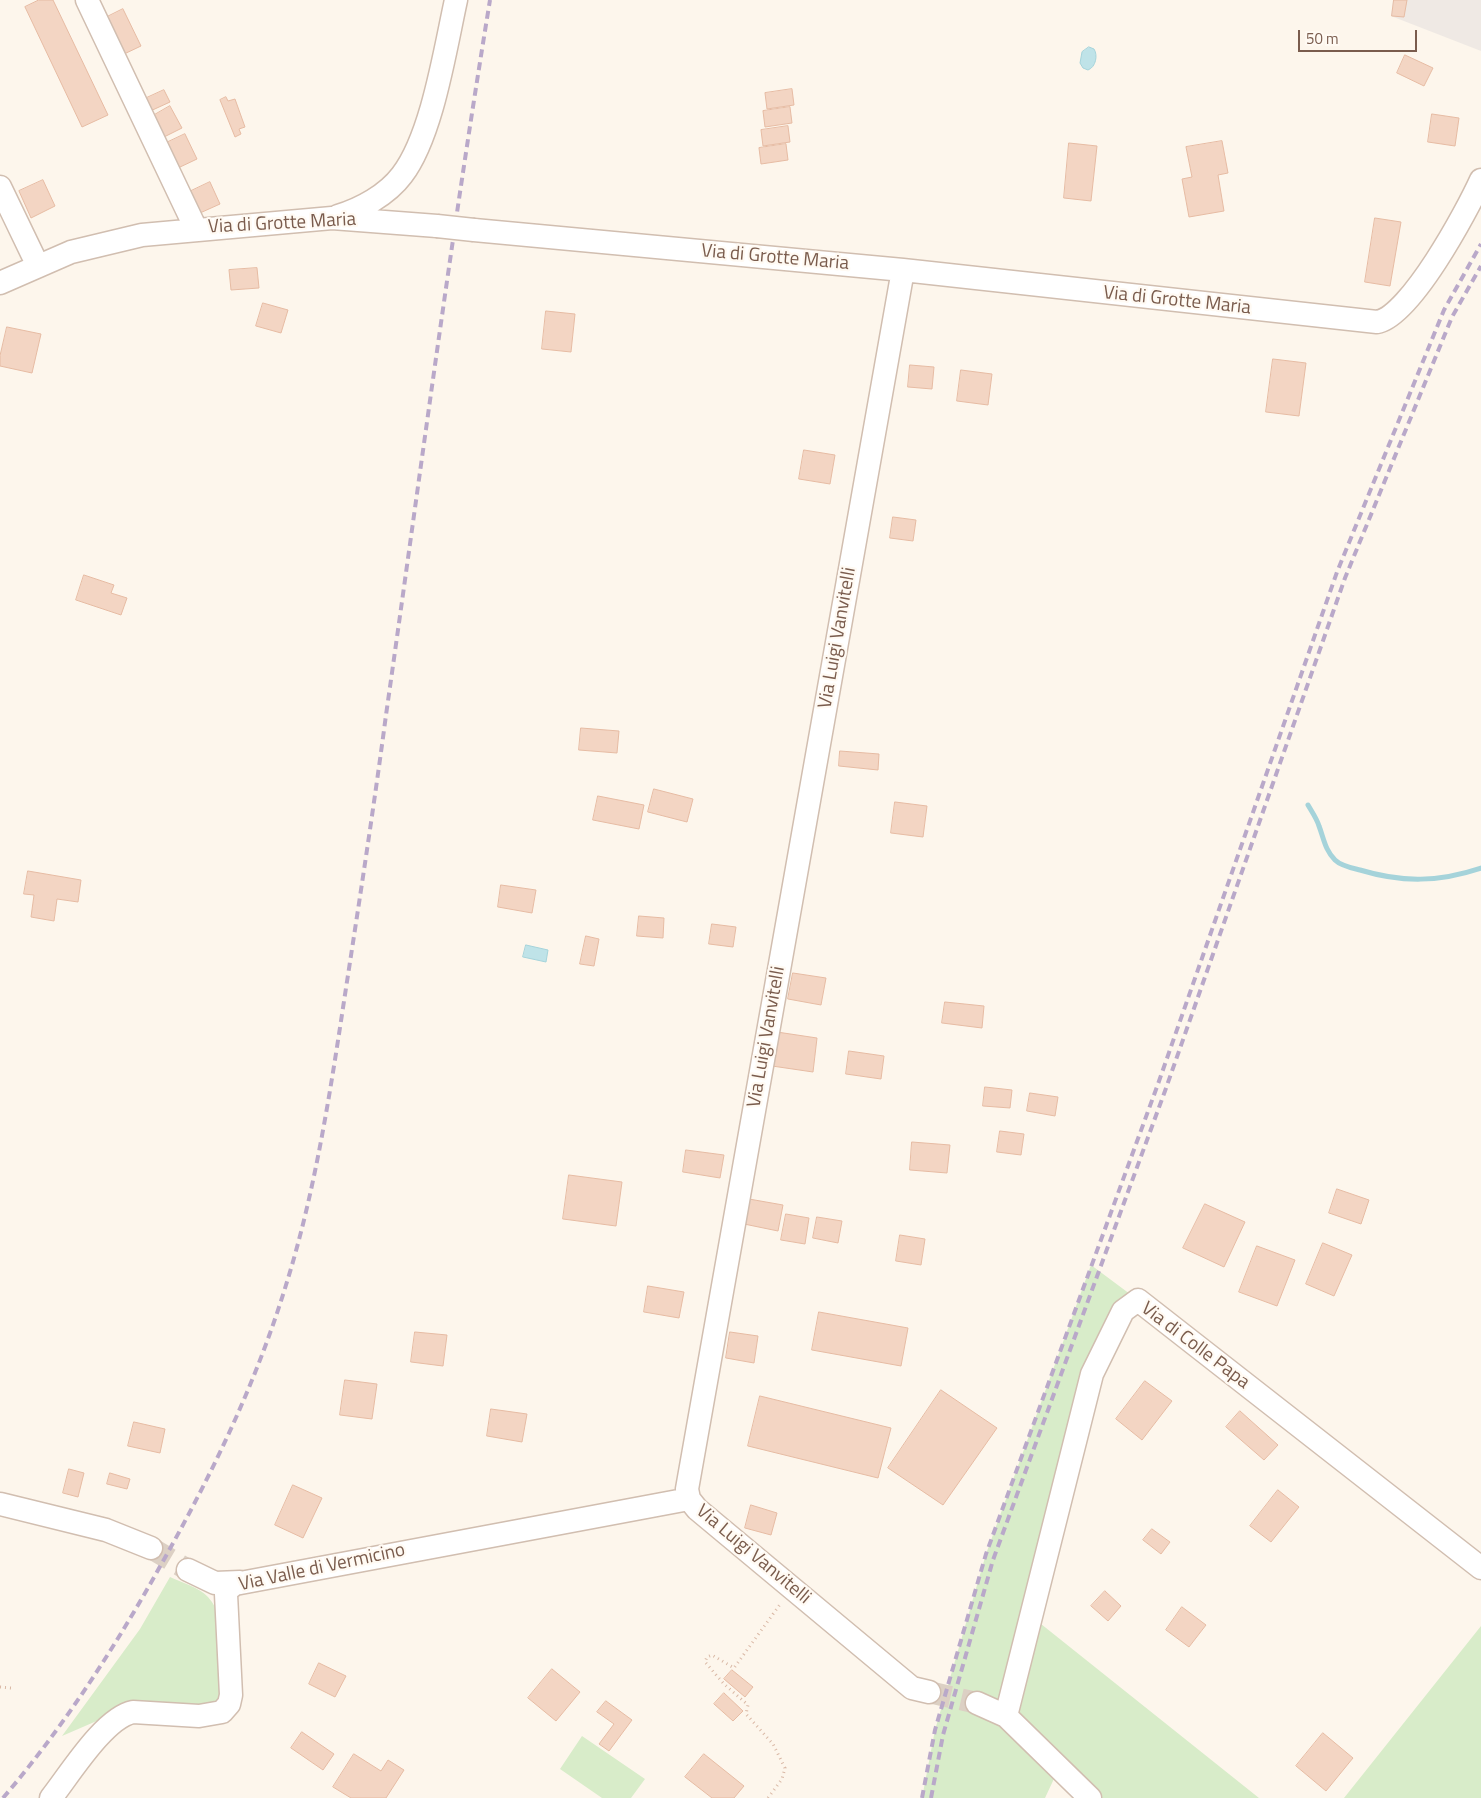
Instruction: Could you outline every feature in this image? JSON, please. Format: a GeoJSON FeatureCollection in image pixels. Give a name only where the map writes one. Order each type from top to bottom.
{"type":"FeatureCollection","features":[{"type":"Feature","properties":{"kind":"street"},"geometry":{"type":"LineString","coordinates":[[87,0],[196,229]]}},
{"type":"Feature","properties":{"kind":"street"},"geometry":{"type":"LineString","coordinates":[[332,218],[377,198],[391,188],[407,168],[426,124],[456,0]]}},
{"type":"Feature","properties":{"kind":"street","name":"Via di Grotte Maria"},"geometry":{"type":"LineString","coordinates":[[0,283],[71,252],[113,240],[196,229],[332,218],[437,226],[903,270],[1355,321],[1382,321],[1399,309],[1428,270],[1462,219],[1481,180]]}},
{"type":"Feature","properties":{"kind":"street"},"geometry":{"type":"LineString","coordinates":[[0,187],[38,266]]}},
{"type":"Feature","properties":{"kind":"street","name":"Via Luigi Vanvitelli"},"geometry":{"type":"LineString","coordinates":[[903,270],[688,1475],[689,1498],[697,1509],[912,1688],[930,1692]]}},
{"type":"Feature","properties":{"kind":"street","name":"Via di Colle Papa"},"geometry":{"type":"LineString","coordinates":[[1006,1716],[1092,1374],[1124,1311],[1138,1300],[1481,1568]]}},
{"type":"Feature","properties":{"kind":"street","name":"Via Valle di Vermicino"},"geometry":{"type":"LineString","coordinates":[[51,1798],[106,1727],[124,1714],[133,1712],[199,1716],[222,1712],[229,1704],[231,1695],[226,1594],[230,1587],[240,1582],[689,1498]]}},
{"type":"Feature","properties":{"kind":"street"},"geometry":{"type":"LineString","coordinates":[[0,1504],[111,1532],[152,1548]]}},
{"type":"Feature","properties":{"kind":"street"},"geometry":{"type":"LineString","coordinates":[[188,1570],[215,1583],[240,1582]]}},
{"type":"Feature","properties":{"kind":"street"},"geometry":{"type":"LineString","coordinates":[[977,1703],[1006,1716],[1090,1798]]}},
{"type":"Feature","properties":{"kind":"path"},"geometry":{"type":"LineString","coordinates":[[768,1798],[782,1779],[785,1768],[773,1744],[746,1714],[748,1705],[724,1684],[705,1662],[707,1657],[712,1654],[734,1668],[786,1596]]}},
{"type":"Feature","properties":{"kind":"path"},"geometry":{"type":"LineString","coordinates":[[0,1687],[11,1688]]}},
{"type":"Feature","properties":{"kind":"shaded area"},"geometry":{"type":"Polygon","coordinates":[[[1393,0],[1481,0],[1481,51],[1391,16],[1393,0]]]}},
{"type":"Feature","properties":{"kind":"green space"},"geometry":{"type":"Polygon","coordinates":[[[1091,1265],[1138,1300],[1092,1374],[1031,1616],[1259,1798],[1090,1798],[1059,1768],[1045,1798],[922,1798],[935,1730],[986,1554],[1091,1265]]]}},
{"type":"Feature","properties":{"kind":"green space"},"geometry":{"type":"Polygon","coordinates":[[[170,1577],[205,1594],[215,1608],[220,1620],[224,1649],[218,1704],[99,1720],[62,1736],[140,1629],[170,1577]]]}},
{"type":"Feature","properties":{"kind":"green space"},"geometry":{"type":"Polygon","coordinates":[[[1481,1626],[1481,1798],[1344,1798],[1481,1626]]]}},
{"type":"Feature","properties":{"kind":"green space"},"geometry":{"type":"Polygon","coordinates":[[[582,1736],[645,1779],[631,1798],[602,1798],[560,1769],[582,1736]]]}},
{"type":"Feature","properties":{"kind":"water"},"geometry":{"type":"Polygon","coordinates":[[[1089,47],[1094,49],[1096,57],[1093,66],[1088,70],[1083,68],[1080,63],[1082,52],[1089,47]]]}},
{"type":"Feature","properties":{"kind":"water"},"geometry":{"type":"Polygon","coordinates":[[[526,945],[548,950],[546,962],[523,957],[526,945]]]}},
{"type":"Feature","properties":{"kind":"building"},"geometry":{"type":"Polygon","coordinates":[[[39,0],[53,0],[108,115],[82,127],[25,7],[39,0]]]}},
{"type":"Feature","properties":{"kind":"building"},"geometry":{"type":"Polygon","coordinates":[[[1394,0],[1407,0],[1404,17],[1392,16],[1394,0]]]}},
{"type":"Feature","properties":{"kind":"building"},"geometry":{"type":"Polygon","coordinates":[[[123,9],[141,46],[122,55],[105,18],[123,9]]]}},
{"type":"Feature","properties":{"kind":"building"},"geometry":{"type":"Polygon","coordinates":[[[1405,55],[1433,68],[1424,86],[1397,73],[1405,55]]]}},
{"type":"Feature","properties":{"kind":"building"},"geometry":{"type":"Polygon","coordinates":[[[792,89],[794,105],[767,109],[765,93],[792,89]]]}},
{"type":"Feature","properties":{"kind":"building"},"geometry":{"type":"Polygon","coordinates":[[[164,90],[170,102],[146,113],[140,101],[164,90]]]}},
{"type":"Feature","properties":{"kind":"building"},"geometry":{"type":"Polygon","coordinates":[[[226,97],[228,101],[235,99],[245,127],[239,129],[241,134],[235,137],[220,100],[226,97]]]}},
{"type":"Feature","properties":{"kind":"building"},"geometry":{"type":"Polygon","coordinates":[[[170,106],[182,128],[162,138],[151,117],[170,106]]]}},
{"type":"Feature","properties":{"kind":"building"},"geometry":{"type":"Polygon","coordinates":[[[790,107],[792,123],[765,127],[763,111],[790,107]]]}},
{"type":"Feature","properties":{"kind":"building"},"geometry":{"type":"Polygon","coordinates":[[[1432,114],[1459,118],[1455,146],[1428,142],[1432,114]]]}},
{"type":"Feature","properties":{"kind":"building"},"geometry":{"type":"Polygon","coordinates":[[[788,126],[790,142],[763,146],[761,130],[788,126]]]}},
{"type":"Feature","properties":{"kind":"building"},"geometry":{"type":"Polygon","coordinates":[[[185,134],[197,159],[178,168],[166,143],[185,134]]]}},
{"type":"Feature","properties":{"kind":"building"},"geometry":{"type":"Polygon","coordinates":[[[1222,141],[1228,173],[1218,175],[1224,211],[1189,217],[1182,179],[1192,177],[1186,147],[1222,141]]]}},
{"type":"Feature","properties":{"kind":"building"},"geometry":{"type":"Polygon","coordinates":[[[1069,143],[1097,146],[1091,201],[1064,198],[1069,143]]]}},
{"type":"Feature","properties":{"kind":"building"},"geometry":{"type":"Polygon","coordinates":[[[786,144],[788,160],[761,164],[759,148],[786,144]]]}},
{"type":"Feature","properties":{"kind":"building"},"geometry":{"type":"Polygon","coordinates":[[[43,180],[55,206],[31,218],[19,191],[43,180]]]}},
{"type":"Feature","properties":{"kind":"building"},"geometry":{"type":"Polygon","coordinates":[[[210,182],[220,204],[200,213],[189,192],[210,182]]]}},
{"type":"Feature","properties":{"kind":"building"},"geometry":{"type":"Polygon","coordinates":[[[1375,218],[1401,222],[1390,286],[1365,282],[1375,218]]]}},
{"type":"Feature","properties":{"kind":"building"},"geometry":{"type":"Polygon","coordinates":[[[257,268],[259,288],[231,290],[229,270],[257,268]]]}},
{"type":"Feature","properties":{"kind":"building"},"geometry":{"type":"Polygon","coordinates":[[[263,303],[288,310],[281,333],[256,326],[263,303]]]}},
{"type":"Feature","properties":{"kind":"building"},"geometry":{"type":"Polygon","coordinates":[[[546,311],[575,314],[571,352],[542,349],[546,311]]]}},
{"type":"Feature","properties":{"kind":"building"},"geometry":{"type":"Polygon","coordinates":[[[7,327],[41,334],[32,373],[0,366],[0,356],[7,327]]]}},
{"type":"Feature","properties":{"kind":"building"},"geometry":{"type":"Polygon","coordinates":[[[1273,359],[1306,363],[1299,416],[1266,412],[1273,359]]]}},
{"type":"Feature","properties":{"kind":"building"},"geometry":{"type":"Polygon","coordinates":[[[910,365],[934,367],[932,389],[908,387],[910,365]]]}},
{"type":"Feature","properties":{"kind":"building"},"geometry":{"type":"Polygon","coordinates":[[[961,370],[992,374],[988,405],[957,401],[961,370]]]}},
{"type":"Feature","properties":{"kind":"building"},"geometry":{"type":"Polygon","coordinates":[[[804,450],[835,455],[830,484],[799,479],[804,450]]]}},
{"type":"Feature","properties":{"kind":"building"},"geometry":{"type":"Polygon","coordinates":[[[893,517],[916,520],[913,541],[890,538],[893,517]]]}},
{"type":"Feature","properties":{"kind":"building"},"geometry":{"type":"Polygon","coordinates":[[[84,575],[114,585],[111,593],[127,598],[121,615],[76,600],[84,575]]]}},
{"type":"Feature","properties":{"kind":"building"},"geometry":{"type":"Polygon","coordinates":[[[581,728],[619,731],[617,753],[579,750],[581,728]]]}},
{"type":"Feature","properties":{"kind":"building"},"geometry":{"type":"Polygon","coordinates":[[[840,751],[879,754],[878,770],[839,766],[840,751]]]}},
{"type":"Feature","properties":{"kind":"building"},"geometry":{"type":"Polygon","coordinates":[[[654,789],[693,799],[687,822],[648,812],[654,789]]]}},
{"type":"Feature","properties":{"kind":"building"},"geometry":{"type":"Polygon","coordinates":[[[598,796],[644,805],[639,829],[593,820],[598,796]]]}},
{"type":"Feature","properties":{"kind":"building"},"geometry":{"type":"Polygon","coordinates":[[[895,802],[927,806],[923,837],[891,833],[895,802]]]}},
{"type":"Feature","properties":{"kind":"building"},"geometry":{"type":"Polygon","coordinates":[[[28,871],[81,880],[78,902],[57,899],[54,921],[31,917],[34,895],[24,894],[28,871]]]}},
{"type":"Feature","properties":{"kind":"building"},"geometry":{"type":"Polygon","coordinates":[[[501,885],[536,890],[532,913],[498,907],[501,885]]]}},
{"type":"Feature","properties":{"kind":"building"},"geometry":{"type":"Polygon","coordinates":[[[639,916],[664,918],[663,938],[637,936],[639,916]]]}},
{"type":"Feature","properties":{"kind":"building"},"geometry":{"type":"Polygon","coordinates":[[[712,924],[736,927],[733,947],[709,944],[712,924]]]}},
{"type":"Feature","properties":{"kind":"building"},"geometry":{"type":"Polygon","coordinates":[[[586,936],[599,939],[594,966],[580,964],[586,936]]]}},
{"type":"Feature","properties":{"kind":"building"},"geometry":{"type":"Polygon","coordinates":[[[793,973],[826,978],[821,1005],[788,999],[793,973]]]}},
{"type":"Feature","properties":{"kind":"building"},"geometry":{"type":"Polygon","coordinates":[[[945,1002],[984,1006],[982,1028],[942,1023],[945,1002]]]}},
{"type":"Feature","properties":{"kind":"building"},"geometry":{"type":"Polygon","coordinates":[[[777,1032],[817,1038],[813,1072],[772,1066],[777,1032]]]}},
{"type":"Feature","properties":{"kind":"building"},"geometry":{"type":"Polygon","coordinates":[[[849,1051],[884,1056],[881,1079],[846,1074],[849,1051]]]}},
{"type":"Feature","properties":{"kind":"building"},"geometry":{"type":"Polygon","coordinates":[[[985,1087],[1012,1090],[1010,1108],[983,1106],[985,1087]]]}},
{"type":"Feature","properties":{"kind":"building"},"geometry":{"type":"Polygon","coordinates":[[[1030,1093],[1058,1097],[1055,1116],[1027,1111],[1030,1093]]]}},
{"type":"Feature","properties":{"kind":"building"},"geometry":{"type":"Polygon","coordinates":[[[1000,1131],[1024,1134],[1021,1155],[997,1152],[1000,1131]]]}},
{"type":"Feature","properties":{"kind":"building"},"geometry":{"type":"Polygon","coordinates":[[[912,1142],[950,1145],[947,1173],[910,1170],[912,1142]]]}},
{"type":"Feature","properties":{"kind":"building"},"geometry":{"type":"Polygon","coordinates":[[[686,1150],[724,1155],[720,1178],[683,1172],[686,1150]]]}},
{"type":"Feature","properties":{"kind":"building"},"geometry":{"type":"Polygon","coordinates":[[[569,1175],[622,1182],[616,1226],[563,1219],[569,1175]]]}},
{"type":"Feature","properties":{"kind":"building"},"geometry":{"type":"Polygon","coordinates":[[[1337,1189],[1369,1200],[1361,1224],[1329,1213],[1337,1189]]]}},
{"type":"Feature","properties":{"kind":"building"},"geometry":{"type":"Polygon","coordinates":[[[749,1199],[783,1205],[778,1231],[744,1224],[749,1199]]]}},
{"type":"Feature","properties":{"kind":"building"},"geometry":{"type":"Polygon","coordinates":[[[1205,1204],[1245,1222],[1224,1267],[1183,1248],[1205,1204]]]}},
{"type":"Feature","properties":{"kind":"building"},"geometry":{"type":"Polygon","coordinates":[[[786,1214],[809,1218],[805,1244],[781,1240],[786,1214]]]}},
{"type":"Feature","properties":{"kind":"building"},"geometry":{"type":"Polygon","coordinates":[[[817,1217],[842,1221],[838,1243],[813,1238],[817,1217]]]}},
{"type":"Feature","properties":{"kind":"building"},"geometry":{"type":"Polygon","coordinates":[[[900,1235],[925,1239],[921,1265],[896,1261],[900,1235]]]}},
{"type":"Feature","properties":{"kind":"building"},"geometry":{"type":"Polygon","coordinates":[[[1323,1243],[1352,1255],[1334,1296],[1306,1284],[1323,1243]]]}},
{"type":"Feature","properties":{"kind":"building"},"geometry":{"type":"Polygon","coordinates":[[[1257,1246],[1295,1260],[1277,1306],[1239,1292],[1257,1246]]]}},
{"type":"Feature","properties":{"kind":"building"},"geometry":{"type":"Polygon","coordinates":[[[648,1286],[684,1292],[679,1318],[644,1312],[648,1286]]]}},
{"type":"Feature","properties":{"kind":"building"},"geometry":{"type":"Polygon","coordinates":[[[819,1312],[908,1328],[901,1366],[812,1350],[819,1312]]]}},
{"type":"Feature","properties":{"kind":"building"},"geometry":{"type":"Polygon","coordinates":[[[415,1332],[447,1335],[443,1366],[411,1362],[415,1332]]]}},
{"type":"Feature","properties":{"kind":"building"},"geometry":{"type":"Polygon","coordinates":[[[730,1332],[758,1336],[754,1363],[726,1358],[730,1332]]]}},
{"type":"Feature","properties":{"kind":"building"},"geometry":{"type":"Polygon","coordinates":[[[345,1380],[377,1384],[372,1419],[340,1415],[345,1380]]]}},
{"type":"Feature","properties":{"kind":"building"},"geometry":{"type":"Polygon","coordinates":[[[1145,1381],[1172,1401],[1142,1440],[1116,1419],[1145,1381]]]}},
{"type":"Feature","properties":{"kind":"building"},"geometry":{"type":"Polygon","coordinates":[[[941,1390],[997,1428],[943,1505],[888,1468],[941,1390]]]}},
{"type":"Feature","properties":{"kind":"building"},"geometry":{"type":"Polygon","coordinates":[[[760,1396],[891,1428],[878,1478],[748,1446],[760,1396]]]}},
{"type":"Feature","properties":{"kind":"building"},"geometry":{"type":"Polygon","coordinates":[[[491,1409],[527,1414],[522,1442],[487,1436],[491,1409]]]}},
{"type":"Feature","properties":{"kind":"building"},"geometry":{"type":"Polygon","coordinates":[[[1240,1411],[1278,1445],[1264,1460],[1226,1427],[1240,1411]]]}},
{"type":"Feature","properties":{"kind":"building"},"geometry":{"type":"Polygon","coordinates":[[[134,1422],[165,1429],[160,1453],[128,1446],[134,1422]]]}},
{"type":"Feature","properties":{"kind":"building"},"geometry":{"type":"Polygon","coordinates":[[[69,1469],[84,1473],[78,1497],[63,1493],[69,1469]]]}},
{"type":"Feature","properties":{"kind":"building"},"geometry":{"type":"Polygon","coordinates":[[[110,1473],[130,1479],[127,1489],[107,1484],[110,1473]]]}},
{"type":"Feature","properties":{"kind":"building"},"geometry":{"type":"Polygon","coordinates":[[[293,1485],[322,1498],[303,1538],[275,1525],[293,1485]]]}},
{"type":"Feature","properties":{"kind":"building"},"geometry":{"type":"Polygon","coordinates":[[[1278,1490],[1299,1507],[1271,1542],[1250,1526],[1278,1490]]]}},
{"type":"Feature","properties":{"kind":"building"},"geometry":{"type":"Polygon","coordinates":[[[751,1505],[777,1513],[771,1535],[745,1528],[751,1505]]]}},
{"type":"Feature","properties":{"kind":"building"},"geometry":{"type":"Polygon","coordinates":[[[1152,1529],[1170,1542],[1161,1554],[1143,1540],[1152,1529]]]}},
{"type":"Feature","properties":{"kind":"building"},"geometry":{"type":"Polygon","coordinates":[[[1105,1591],[1121,1606],[1108,1621],[1091,1606],[1105,1591]]]}},
{"type":"Feature","properties":{"kind":"building"},"geometry":{"type":"Polygon","coordinates":[[[1182,1607],[1206,1625],[1189,1647],[1166,1630],[1182,1607]]]}},
{"type":"Feature","properties":{"kind":"building"},"geometry":{"type":"Polygon","coordinates":[[[319,1663],[346,1676],[335,1697],[309,1684],[319,1663]]]}},
{"type":"Feature","properties":{"kind":"building"},"geometry":{"type":"Polygon","coordinates":[[[552,1669],[580,1692],[556,1721],[528,1698],[552,1669]]]}},
{"type":"Feature","properties":{"kind":"building"},"geometry":{"type":"Polygon","coordinates":[[[732,1670],[753,1687],[745,1697],[724,1679],[732,1670]]]}},
{"type":"Feature","properties":{"kind":"building"},"geometry":{"type":"Polygon","coordinates":[[[724,1693],[743,1711],[733,1721],[714,1704],[724,1693]]]}},
{"type":"Feature","properties":{"kind":"building"},"geometry":{"type":"Polygon","coordinates":[[[606,1701],[632,1720],[609,1751],[599,1744],[614,1724],[597,1712],[606,1701]]]}},
{"type":"Feature","properties":{"kind":"building"},"geometry":{"type":"Polygon","coordinates":[[[302,1732],[334,1754],[323,1770],[291,1748],[302,1732]]]}},
{"type":"Feature","properties":{"kind":"building"},"geometry":{"type":"Polygon","coordinates":[[[1323,1733],[1353,1758],[1326,1791],[1296,1766],[1323,1733]]]}},
{"type":"Feature","properties":{"kind":"building"},"geometry":{"type":"Polygon","coordinates":[[[354,1754],[381,1771],[388,1760],[404,1770],[386,1798],[351,1798],[333,1787],[354,1754]]]}},
{"type":"Feature","properties":{"kind":"building"},"geometry":{"type":"Polygon","coordinates":[[[704,1754],[744,1786],[734,1798],[712,1798],[685,1777],[704,1754]]]}},
{"type":"Feature","properties":{"kind":"waterway"},"geometry":{"type":"LineString","coordinates":[[1308,805],[1317,821],[1329,852],[1337,862],[1347,866],[1376,874],[1406,879],[1450,876],[1481,868]]}},
{"type":"Feature","properties":{"kind":"tunnel"},"geometry":{"type":"LineString","coordinates":[[151,1548],[188,1570]]}},
{"type":"Feature","properties":{"kind":"tunnel"},"geometry":{"type":"LineString","coordinates":[[929,1692],[977,1703]]}},
{"type":"Feature","properties":{"kind":"railway"},"geometry":{"type":"LineString","coordinates":[[3,1798],[49,1740],[111,1650],[185,1522],[234,1423],[262,1355],[297,1249],[322,1138],[340,1025],[377,783],[449,268],[490,0]]}},
{"type":"Feature","properties":{"kind":"railway"},"geometry":{"type":"LineString","coordinates":[[922,1798],[935,1730],[986,1554],[1158,1084],[1337,572],[1444,310],[1481,244]]}},
{"type":"Feature","properties":{"kind":"railway"},"geometry":{"type":"LineString","coordinates":[[931,1798],[943,1735],[993,1560],[1165,1091],[1345,578],[1452,317],[1481,266]]}}]}
